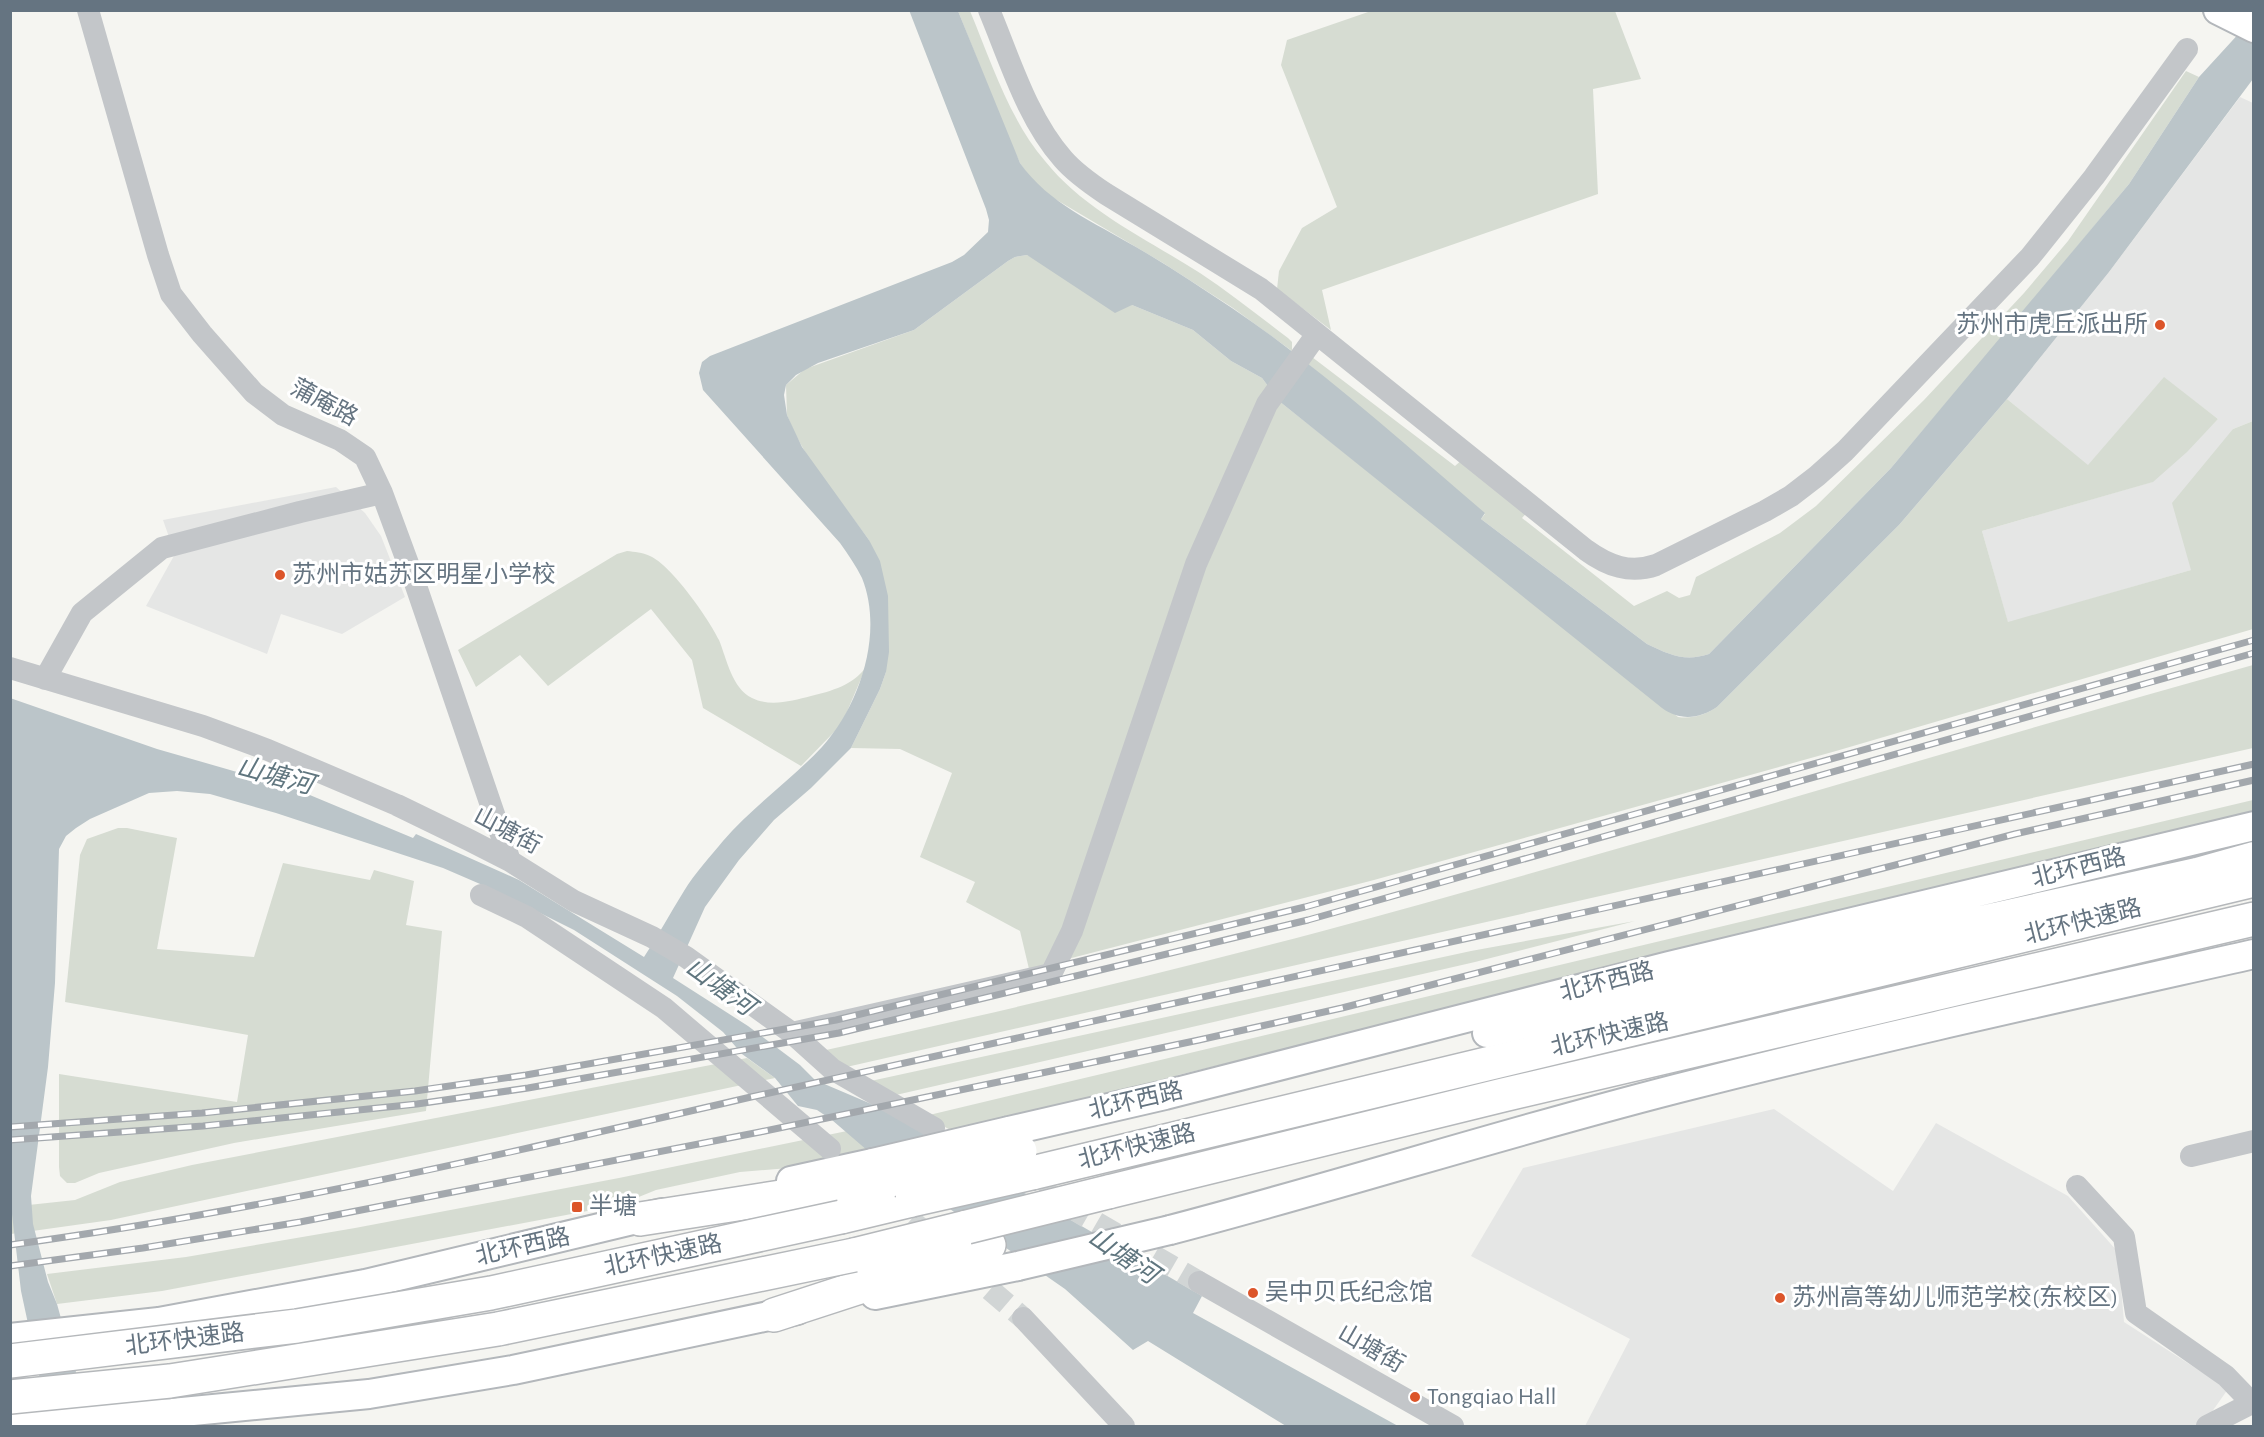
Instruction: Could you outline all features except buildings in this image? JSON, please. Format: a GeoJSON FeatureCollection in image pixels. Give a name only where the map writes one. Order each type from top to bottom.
{"type":"FeatureCollection","features":[{"type":"Feature","properties":{"kind":"highway","name":"北环快速路"},"geometry":{"type":"LineString","coordinates":[[14,1345],[297,1326],[491,1293],[841,1217],[892,1181],[1020,1152],[1213,1129],[2253,880]]}},
{"type":"Feature","properties":{"kind":"highway","name":"北环快速路"},"geometry":{"type":"LineString","coordinates":[[10,1397],[170,1381],[498,1329],[854,1255],[978,1236],[1108,1204],[1292,1170],[1503,1095],[2253,919]]}},
{"type":"Feature","properties":{"kind":"highway"},"geometry":{"type":"LineString","coordinates":[[640,1219],[892,1181]]}},
{"type":"Feature","properties":{"kind":"highway"},"geometry":{"type":"LineString","coordinates":[[774,1315],[978,1236]]}},
{"type":"Feature","properties":{"kind":"main road","name":"北环西路"},"geometry":{"type":"LineString","coordinates":[[1020,1152],[1165,1095],[1669,966],[2253,826]]}},
{"type":"Feature","properties":{"kind":"main road"},"geometry":{"type":"LineString","coordinates":[[1165,1095],[1342,1064],[1450,1041],[2197,872],[2253,856]]}},
{"type":"Feature","properties":{"kind":"main road"},"geometry":{"type":"LineString","coordinates":[[10,1419],[96,1416],[162,1420],[391,1390],[513,1370],[1018,1266],[1290,1199],[1514,1132],[1696,1084],[2253,954]]}},
{"type":"Feature","properties":{"kind":"main road","name":"北环西路"},"geometry":{"type":"LineString","coordinates":[[14,1345],[78,1332],[148,1324],[365,1284],[640,1219]]}},
{"type":"Feature","properties":{"kind":"main road"},"geometry":{"type":"LineString","coordinates":[[148,1324],[162,1420]]}},
{"type":"Feature","properties":{"kind":"street","name":"蒲庵路"},"geometry":{"type":"LineString","coordinates":[[88,10],[171,294],[202,334],[254,393],[283,415],[340,440],[365,457],[382,493],[413,577],[510,861]]}},
{"type":"Feature","properties":{"kind":"street"},"geometry":{"type":"LineString","coordinates":[[989,10],[1026,98],[1051,143],[1065,161],[1106,194],[1261,289],[1597,558],[1621,568],[1647,568],[1717,537],[1791,496],[1845,451],[2056,227],[2187,49]]}},
{"type":"Feature","properties":{"kind":"street"},"geometry":{"type":"LineString","coordinates":[[792,1033],[1051,974],[1072,931],[1197,564],[1247,446],[1273,395],[1317,334]]}},
{"type":"Feature","properties":{"kind":"street"},"geometry":{"type":"LineString","coordinates":[[45,679],[82,613],[162,548],[382,493]]}},
{"type":"Feature","properties":{"kind":"street","name":"山塘街"},"geometry":{"type":"LineString","coordinates":[[10,668],[203,726],[268,750],[388,800],[510,861],[574,901],[686,957],[792,1033],[832,1069],[934,1128]]}},
{"type":"Feature","properties":{"kind":"street"},"geometry":{"type":"LineString","coordinates":[[481,895],[527,917],[664,1008],[830,1149]]}},
{"type":"Feature","properties":{"kind":"street"},"geometry":{"type":"LineString","coordinates":[[2191,1156],[2253,1141]]}},
{"type":"Feature","properties":{"kind":"street"},"geometry":{"type":"LineString","coordinates":[[2077,1186],[2124,1237],[2136,1313],[2226,1376],[2252,1402],[2206,1426]]}},
{"type":"Feature","properties":{"kind":"street","name":"山塘街"},"geometry":{"type":"LineString","coordinates":[[1199,1282],[1453,1426]]}},
{"type":"Feature","properties":{"kind":"street"},"geometry":{"type":"LineString","coordinates":[[1023,1318],[1124,1426]]}},
{"type":"Feature","properties":{"kind":"shaded area"},"geometry":{"type":"Polygon","coordinates":[[[958,11],[970,11],[1002,89],[1021,127],[1032,145],[1061,179],[1118,223],[1200,273],[1244,305],[1288,338],[1292,342],[1292,351],[1233,308],[1163,263],[1050,196],[1030,178],[1011,144],[958,11]]]}},
{"type":"Feature","properties":{"kind":"shaded area"},"geometry":{"type":"Polygon","coordinates":[[[1371,11],[1615,11],[1641,79],[1593,89],[1598,194],[1322,290],[1331,330],[1277,289],[1279,271],[1302,228],[1337,207],[1281,65],[1287,40],[1371,11]]]}},
{"type":"Feature","properties":{"kind":"shaded area"},"geometry":{"type":"Polygon","coordinates":[[[2186,71],[2199,77],[2129,184],[1891,468],[1709,654],[1692,657],[1678,656],[1647,644],[1481,519],[1485,514],[1302,359],[1312,357],[1455,466],[1464,458],[1529,510],[1522,518],[1634,606],[1667,591],[1679,598],[1690,595],[1696,577],[1780,533],[1816,506],[1924,400],[2024,293],[2068,241],[2186,71]]]}},
{"type":"Feature","properties":{"kind":"shaded area","name":"苏州市虎丘派出所"},"geometry":{"type":"Polygon","coordinates":[[[2240,97],[2253,103],[2253,421],[2233,429],[2191,570],[2008,623],[1982,531],[2152,482],[2218,419],[2164,378],[2088,466],[2007,399],[2109,272],[2240,97]]]}},
{"type":"Feature","properties":{"kind":"shaded area"},"geometry":{"type":"Polygon","coordinates":[[[1027,255],[1132,305],[1193,330],[1231,361],[1262,378],[1279,401],[1678,717],[1698,716],[1717,707],[1899,525],[2007,399],[2088,465],[2164,377],[2218,419],[2187,452],[2153,482],[1982,531],[2008,622],[2191,570],[2172,503],[2233,429],[2253,421],[2253,629],[1836,751],[1374,880],[1029,969],[1020,931],[966,902],[975,882],[920,857],[952,773],[900,749],[851,748],[886,672],[869,540],[809,459],[794,432],[787,415],[786,385],[805,369],[914,330],[1008,261],[1027,255]]]}},
{"type":"Feature","properties":{"kind":"shaded area","name":"苏州市姑苏区明星小学校"},"geometry":{"type":"Polygon","coordinates":[[[336,487],[365,513],[381,536],[405,597],[342,634],[281,614],[267,654],[146,606],[175,554],[163,520],[336,487]]]}},
{"type":"Feature","properties":{"kind":"shaded area"},"geometry":{"type":"Polygon","coordinates":[[[627,551],[641,553],[659,561],[678,581],[714,631],[735,681],[752,698],[766,702],[781,702],[819,694],[848,683],[866,667],[838,728],[801,766],[703,708],[692,660],[651,609],[548,686],[520,655],[476,687],[458,650],[617,554],[627,551]]]}},
{"type":"Feature","properties":{"kind":"shaded area"},"geometry":{"type":"Polygon","coordinates":[[[2253,665],[2253,748],[842,1068],[817,1052],[1069,995],[1319,932],[1553,867],[2253,665]]]}},
{"type":"Feature","properties":{"kind":"shaded area"},"geometry":{"type":"Polygon","coordinates":[[[2253,800],[2253,817],[1178,1075],[1149,1092],[956,1133],[925,1116],[2253,800]]]}},
{"type":"Feature","properties":{"kind":"shaded area"},"geometry":{"type":"Polygon","coordinates":[[[118,828],[177,838],[157,949],[254,957],[283,863],[370,880],[374,870],[414,881],[406,925],[442,931],[426,1111],[234,1143],[99,1173],[75,1183],[67,1183],[60,1176],[59,1167],[59,1074],[237,1102],[248,1035],[65,1002],[80,855],[87,839],[118,828]]]}},
{"type":"Feature","properties":{"kind":"shaded area"},"geometry":{"type":"Polygon","coordinates":[[[1635,921],[1475,962],[887,1097],[866,1082],[1471,951],[1635,921]]]}},
{"type":"Feature","properties":{"kind":"shaded area"},"geometry":{"type":"Polygon","coordinates":[[[747,1058],[775,1078],[111,1220],[11,1234],[10,1207],[75,1200],[120,1182],[192,1165],[747,1058]]]}},
{"type":"Feature","properties":{"kind":"shaded area","name":"苏州高等幼儿师范学校(东校区)"},"geometry":{"type":"Polygon","coordinates":[[[1774,1109],[1893,1191],[1936,1123],[2068,1196],[2118,1252],[2124,1322],[2228,1389],[2202,1426],[1585,1426],[1630,1339],[1471,1256],[1523,1168],[1774,1109]]]}},
{"type":"Feature","properties":{"kind":"shaded area"},"geometry":{"type":"Polygon","coordinates":[[[847,1131],[867,1149],[789,1168],[740,1172],[656,1190],[619,1205],[162,1291],[57,1304],[47,1274],[186,1257],[355,1228],[619,1178],[847,1131]]]}},
{"type":"Feature","properties":{"kind":"water","name":"山塘河"},"geometry":{"type":"Polygon","coordinates":[[[909,10],[958,11],[1020,163],[1044,190],[1073,211],[1148,254],[1265,331],[1362,407],[1485,513],[1481,519],[1647,644],[1670,654],[1685,657],[1709,654],[1891,468],[2129,184],[2199,77],[2253,18],[2253,79],[2109,272],[2007,399],[1899,525],[1717,707],[1696,716],[1683,717],[1662,708],[1279,401],[1262,378],[1231,361],[1193,330],[1132,305],[1115,313],[1027,255],[1008,261],[914,330],[818,363],[796,375],[786,385],[784,395],[787,415],[802,447],[869,540],[880,561],[888,596],[889,652],[886,672],[851,748],[811,788],[774,820],[739,860],[705,907],[673,978],[748,1026],[800,1065],[815,1080],[909,1120],[925,1135],[1202,1296],[1193,1313],[1398,1426],[1286,1426],[1148,1341],[1133,1350],[1065,1289],[875,1157],[832,1120],[817,1110],[798,1106],[775,1078],[742,1054],[723,1032],[677,996],[574,930],[494,890],[443,868],[276,813],[210,794],[177,791],[149,793],[90,819],[66,836],[59,849],[55,983],[48,1067],[31,1196],[33,1224],[48,1282],[57,1304],[91,1426],[50,1426],[21,1291],[12,1214],[10,698],[157,749],[293,788],[413,838],[416,834],[519,880],[644,957],[688,884],[723,841],[810,759],[836,730],[857,690],[869,645],[868,599],[857,569],[840,543],[703,390],[699,373],[702,362],[710,356],[952,262],[964,255],[988,232],[989,220],[986,209],[909,10]]]}},
{"type":"Feature","properties":{"kind":"tunnel"},"geometry":{"type":"LineString","coordinates":[[1011,1173],[1199,1282]]}},
{"type":"Feature","properties":{"kind":"tunnel"},"geometry":{"type":"LineString","coordinates":[[886,1198],[938,1244]]}},
{"type":"Feature","properties":{"kind":"tunnel"},"geometry":{"type":"LineString","coordinates":[[965,1268],[1023,1318]]}},
{"type":"Feature","properties":{"kind":"railway"},"geometry":{"type":"LineString","coordinates":[[10,1127],[202,1113],[415,1091],[526,1075],[836,1020],[1305,907],[2254,640]]}},
{"type":"Feature","properties":{"kind":"railway"},"geometry":{"type":"LineString","coordinates":[[10,1140],[203,1126],[417,1104],[528,1088],[839,1033],[1308,920],[2254,653]]}},
{"type":"Feature","properties":{"kind":"railway"},"geometry":{"type":"LineString","coordinates":[[10,1245],[197,1216],[382,1180],[2254,764]]}},
{"type":"Feature","properties":{"kind":"railway"},"geometry":{"type":"LineString","coordinates":[[10,1266],[143,1248],[300,1222],[760,1132],[1199,1040],[1342,1008],[2015,834],[2254,780]]}},
{"type":"Feature","properties":{"kind":"place","name":"苏州市虎丘派出所"},"geometry":{"type":"Point","coordinates":[2160,325]}},
{"type":"Feature","properties":{"kind":"place","name":"苏州市姑苏区明星小学校"},"geometry":{"type":"Point","coordinates":[280,575]}},
{"type":"Feature","properties":{"kind":"place","name":"半塘"},"geometry":{"type":"Point","coordinates":[577,1207]}},
{"type":"Feature","properties":{"kind":"place","name":"吴中贝氏纪念馆"},"geometry":{"type":"Point","coordinates":[1253,1293]}},
{"type":"Feature","properties":{"kind":"place","name":"苏州高等幼儿师范学校(东校区)"},"geometry":{"type":"Point","coordinates":[1780,1298]}},
{"type":"Feature","properties":{"kind":"place","name":"Tongqiao Hall"},"geometry":{"type":"Point","coordinates":[1415,1397]}}]}
